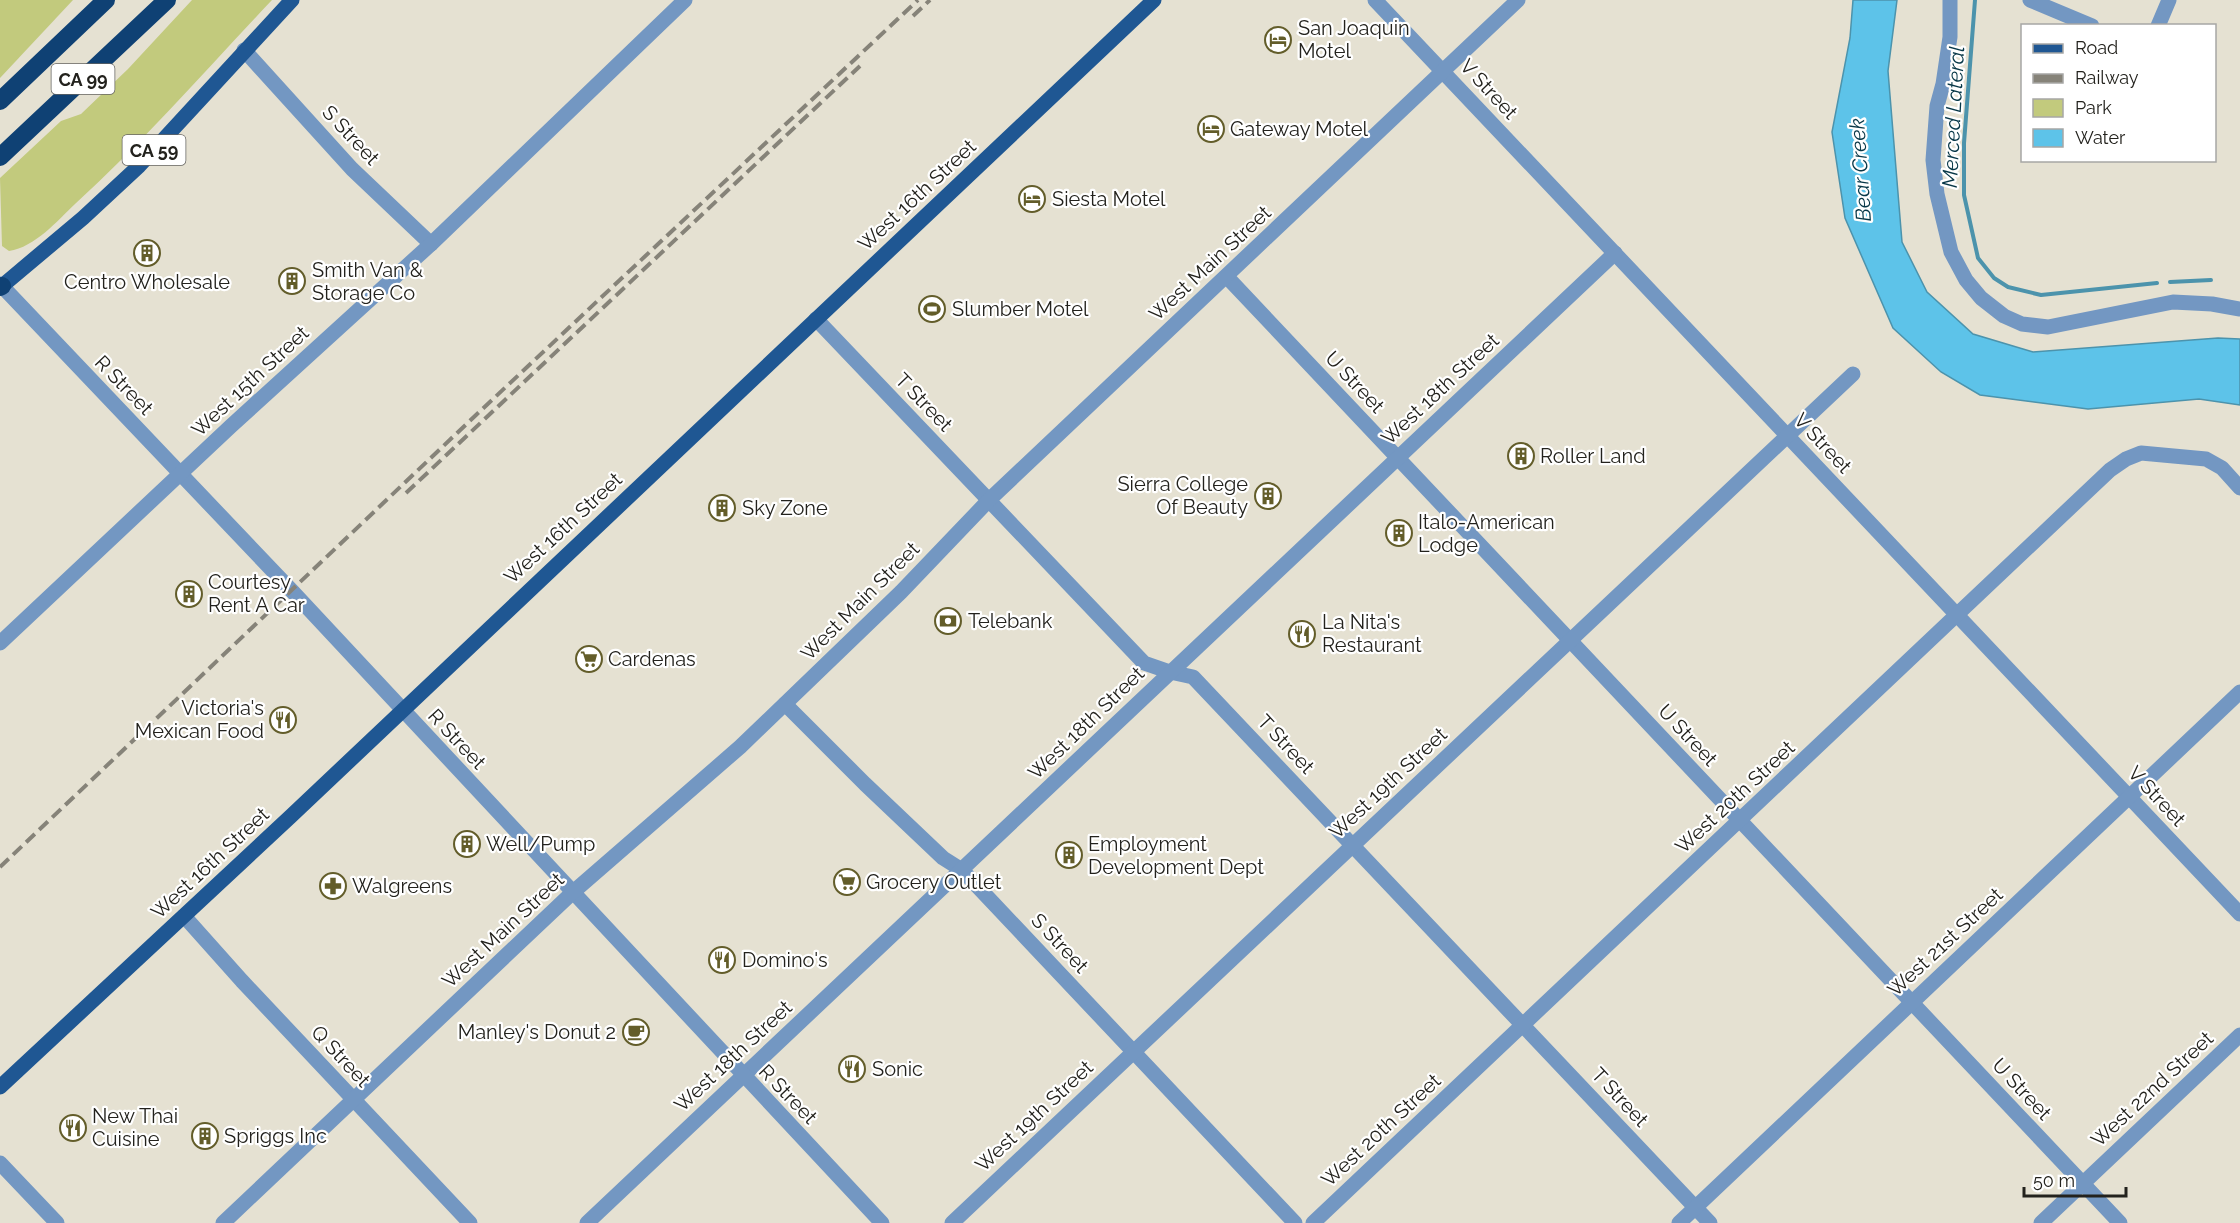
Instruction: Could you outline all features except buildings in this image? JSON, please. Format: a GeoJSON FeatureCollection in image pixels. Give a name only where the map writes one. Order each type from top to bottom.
{"type":"FeatureCollection","features":[{"type":"Feature","properties":{"kind":"highway","name":"CA 99"},"geometry":{"type":"LineString","coordinates":[[0,101],[106,0]]}},
{"type":"Feature","properties":{"kind":"highway","name":"CA 99"},"geometry":{"type":"LineString","coordinates":[[0,157],[167,0]]}},
{"type":"Feature","properties":{"kind":"main road","name":"CA 59"},"geometry":{"type":"LineString","coordinates":[[0,287],[83,218],[139,166],[292,0]]}},
{"type":"Feature","properties":{"kind":"main road","name":"West 16th Street"},"geometry":{"type":"LineString","coordinates":[[0,1087],[1154,0]]}},
{"type":"Feature","properties":{"kind":"street","name":"West 15th Street"},"geometry":{"type":"LineString","coordinates":[[0,643],[431,244],[685,0]]}},
{"type":"Feature","properties":{"kind":"street","name":"V Street"},"geometry":{"type":"LineString","coordinates":[[1375,0],[2240,914]]}},
{"type":"Feature","properties":{"kind":"street","name":"West Main Street"},"geometry":{"type":"LineString","coordinates":[[223,1223],[572,893],[740,747],[901,592],[989,500],[1518,0]]}},
{"type":"Feature","properties":{"kind":"street"},"geometry":{"type":"LineString","coordinates":[[1950,0],[1950,37],[1943,84],[1937,106],[1933,160],[1936,194],[1951,252],[1966,280],[1981,298],[2004,316],[2022,324],[2048,327],[2173,302],[2212,304],[2240,309]]}},
{"type":"Feature","properties":{"kind":"street"},"geometry":{"type":"LineString","coordinates":[[2030,0],[2087,24]]}},
{"type":"Feature","properties":{"kind":"street"},"geometry":{"type":"LineString","coordinates":[[2159,24],[2169,0]]}},
{"type":"Feature","properties":{"kind":"street","name":"S Street"},"geometry":{"type":"LineString","coordinates":[[244,50],[352,169],[431,244]]}},
{"type":"Feature","properties":{"kind":"street","name":"West 18th Street"},"geometry":{"type":"LineString","coordinates":[[587,1223],[1615,253]]}},
{"type":"Feature","properties":{"kind":"street","name":"U Street"},"geometry":{"type":"LineString","coordinates":[[1227,277],[2120,1223]]}},
{"type":"Feature","properties":{"kind":"street","name":"R Street"},"geometry":{"type":"LineString","coordinates":[[0,287],[292,591],[742,1076],[882,1223]]}},
{"type":"Feature","properties":{"kind":"street","name":"T Street"},"geometry":{"type":"LineString","coordinates":[[816,319],[1144,663],[1193,677],[1710,1223]]}},
{"type":"Feature","properties":{"kind":"street","name":"West 19th Street"},"geometry":{"type":"LineString","coordinates":[[952,1223],[1853,374]]}},
{"type":"Feature","properties":{"kind":"street","name":"West 20th Street"},"geometry":{"type":"LineString","coordinates":[[1313,1223],[2110,470],[2126,459],[2141,453],[2206,459],[2222,468],[2240,488]]}},
{"type":"Feature","properties":{"kind":"street","name":"West 21st Street"},"geometry":{"type":"LineString","coordinates":[[1679,1223],[2240,692]]}},
{"type":"Feature","properties":{"kind":"street","name":"S Street"},"geometry":{"type":"LineString","coordinates":[[785,704],[943,858],[962,870],[1295,1223]]}},
{"type":"Feature","properties":{"kind":"street","name":"Q Street"},"geometry":{"type":"LineString","coordinates":[[184,916],[470,1223]]}},
{"type":"Feature","properties":{"kind":"street","name":"West 22nd Street"},"geometry":{"type":"LineString","coordinates":[[2041,1223],[2240,1035]]}},
{"type":"Feature","properties":{"kind":"street"},"geometry":{"type":"LineString","coordinates":[[0,1163],[57,1223]]}},
{"type":"Feature","properties":{"kind":"green space"},"geometry":{"type":"Polygon","coordinates":[[[0,0],[73,0],[0,78],[0,0]]]}},
{"type":"Feature","properties":{"kind":"green space"},"geometry":{"type":"Polygon","coordinates":[[[192,0],[272,0],[151,130],[53,225],[37,239],[19,249],[9,251],[2,246],[0,178],[61,121],[81,114],[128,69],[192,0]]]}},
{"type":"Feature","properties":{"kind":"water","name":"Bear Creek"},"geometry":{"type":"Polygon","coordinates":[[[1853,0],[1897,0],[1888,71],[1902,242],[1927,292],[1973,334],[2033,352],[2218,338],[2240,339],[2240,405],[2199,399],[2088,409],[1980,395],[1941,372],[1893,328],[1845,218],[1832,132],[1850,38],[1853,0]]]}},
{"type":"Feature","properties":{"kind":"waterway","name":"Merced Lateral"},"geometry":{"type":"LineString","coordinates":[[1975,0],[1964,143],[1964,195],[1978,258],[1994,278],[2008,287],[2041,295],[2157,283]]}},
{"type":"Feature","properties":{"kind":"waterway","name":"Merced Lateral"},"geometry":{"type":"LineString","coordinates":[[2170,282],[2211,280]]}},
{"type":"Feature","properties":{"kind":"railway"},"geometry":{"type":"LineString","coordinates":[[0,867],[918,0]]}},
{"type":"Feature","properties":{"kind":"railway"},"geometry":{"type":"LineString","coordinates":[[913,16],[930,0]]}},
{"type":"Feature","properties":{"kind":"railway"},"geometry":{"type":"LineString","coordinates":[[406,493],[860,66]]}},
{"type":"Feature","properties":{"kind":"place","name":"San Joaquin Motel"},"geometry":{"type":"Point","coordinates":[1278,40]}},
{"type":"Feature","properties":{"kind":"place","name":"Gateway Motel"},"geometry":{"type":"Point","coordinates":[1211,129]}},
{"type":"Feature","properties":{"kind":"place","name":"Siesta Motel"},"geometry":{"type":"Point","coordinates":[1032,199]}},
{"type":"Feature","properties":{"kind":"place","name":"Centro Wholesale"},"geometry":{"type":"Point","coordinates":[147,253]}},
{"type":"Feature","properties":{"kind":"place","name":"Smith Van & Storage Co"},"geometry":{"type":"Point","coordinates":[292,281]}},
{"type":"Feature","properties":{"kind":"place","name":"Slumber Motel"},"geometry":{"type":"Point","coordinates":[932,309]}},
{"type":"Feature","properties":{"kind":"place","name":"Roller Land"},"geometry":{"type":"Point","coordinates":[1521,456]}},
{"type":"Feature","properties":{"kind":"place","name":"Sierra College Of Beauty"},"geometry":{"type":"Point","coordinates":[1268,496]}},
{"type":"Feature","properties":{"kind":"place","name":"Sky Zone"},"geometry":{"type":"Point","coordinates":[722,508]}},
{"type":"Feature","properties":{"kind":"place","name":"Italo-American Lodge"},"geometry":{"type":"Point","coordinates":[1399,533]}},
{"type":"Feature","properties":{"kind":"place","name":"Courtesy Rent A Car"},"geometry":{"type":"Point","coordinates":[189,594]}},
{"type":"Feature","properties":{"kind":"place","name":"Telebank"},"geometry":{"type":"Point","coordinates":[948,621]}},
{"type":"Feature","properties":{"kind":"place","name":"La Nita's Restaurant"},"geometry":{"type":"Point","coordinates":[1302,634]}},
{"type":"Feature","properties":{"kind":"place","name":"Cardenas"},"geometry":{"type":"Point","coordinates":[589,659]}},
{"type":"Feature","properties":{"kind":"place","name":"Victoria's Mexican Food"},"geometry":{"type":"Point","coordinates":[283,720]}},
{"type":"Feature","properties":{"kind":"place","name":"Well/Pump"},"geometry":{"type":"Point","coordinates":[467,844]}},
{"type":"Feature","properties":{"kind":"place","name":"Employment Development Dept"},"geometry":{"type":"Point","coordinates":[1069,855]}},
{"type":"Feature","properties":{"kind":"place","name":"Grocery Outlet"},"geometry":{"type":"Point","coordinates":[847,882]}},
{"type":"Feature","properties":{"kind":"place","name":"Walgreens"},"geometry":{"type":"Point","coordinates":[333,886]}},
{"type":"Feature","properties":{"kind":"place","name":"Domino's"},"geometry":{"type":"Point","coordinates":[722,960]}},
{"type":"Feature","properties":{"kind":"place","name":"Manley's Donut 2"},"geometry":{"type":"Point","coordinates":[636,1032]}},
{"type":"Feature","properties":{"kind":"place","name":"Sonic"},"geometry":{"type":"Point","coordinates":[852,1069]}},
{"type":"Feature","properties":{"kind":"place","name":"New Thai Cuisine"},"geometry":{"type":"Point","coordinates":[73,1128]}},
{"type":"Feature","properties":{"kind":"place","name":"Spriggs Inc"},"geometry":{"type":"Point","coordinates":[205,1136]}}]}
